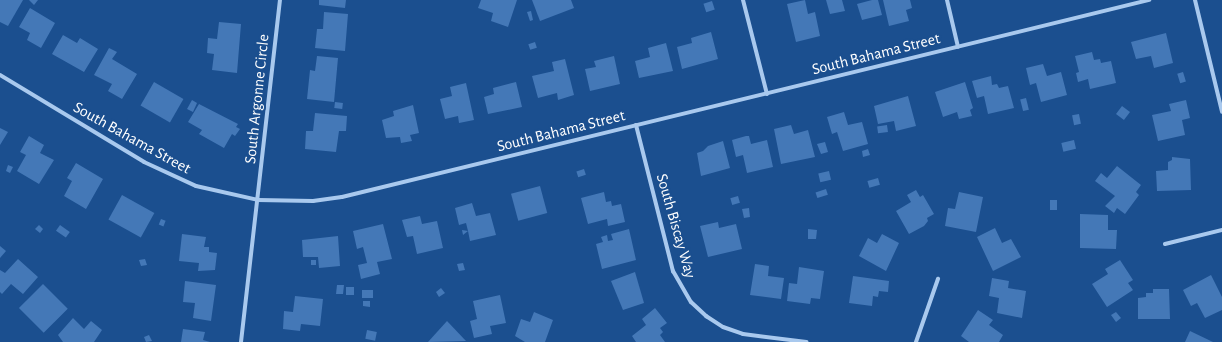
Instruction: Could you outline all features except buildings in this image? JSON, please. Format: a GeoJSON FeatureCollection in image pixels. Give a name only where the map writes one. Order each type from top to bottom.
{"type":"FeatureCollection","features":[{"type":"Feature","properties":{"kind":"street","name":"South Argonne Circle"},"geometry":{"type":"LineString","coordinates":[[241,342],[280,0]]}},
{"type":"Feature","properties":{"kind":"street"},"geometry":{"type":"LineString","coordinates":[[743,0],[767,94]]}},
{"type":"Feature","properties":{"kind":"street"},"geometry":{"type":"LineString","coordinates":[[947,0],[958,47]]}},
{"type":"Feature","properties":{"kind":"street","name":"South Bahama Street"},"geometry":{"type":"LineString","coordinates":[[0,76],[168,175],[224,194],[258,200],[313,201],[342,197],[1149,0]]}},
{"type":"Feature","properties":{"kind":"street"},"geometry":{"type":"LineString","coordinates":[[1195,0],[1222,112]]}},
{"type":"Feature","properties":{"kind":"street","name":"South Biscay Way"},"geometry":{"type":"LineString","coordinates":[[636,125],[672,271],[691,302],[706,316],[723,327],[743,334],[806,342]]}},
{"type":"Feature","properties":{"kind":"street"},"geometry":{"type":"LineString","coordinates":[[1165,244],[1222,230]]}},
{"type":"Feature","properties":{"kind":"street"},"geometry":{"type":"LineString","coordinates":[[916,342],[938,279]]}}]}
